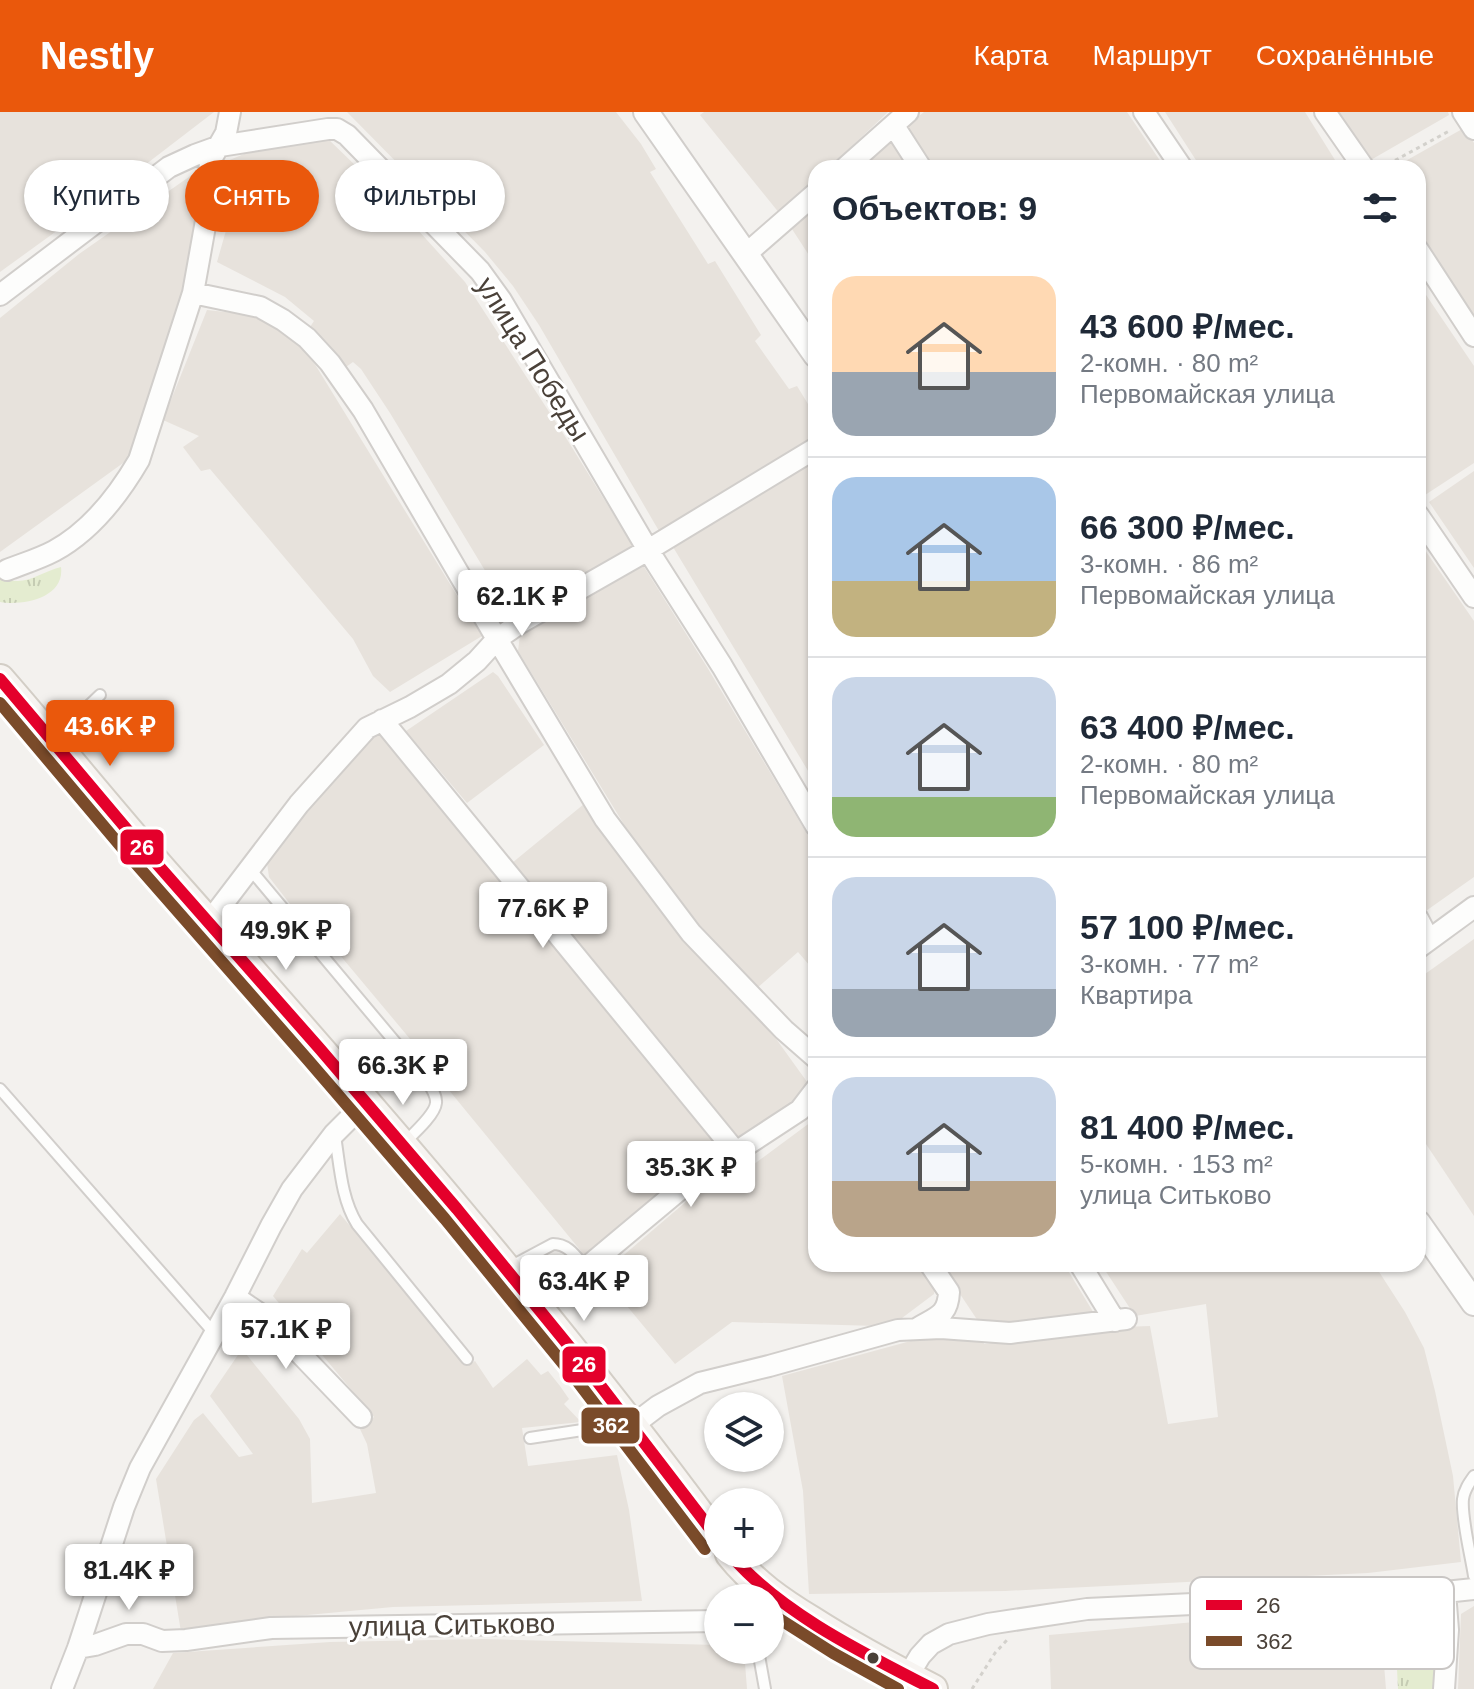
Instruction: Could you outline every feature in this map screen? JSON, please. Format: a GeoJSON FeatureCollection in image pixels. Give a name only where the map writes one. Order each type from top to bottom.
{"type":"FeatureCollection","features":[{"type":"Feature","properties":{"kind":"main road"},"geometry":{"type":"LineString","coordinates":[[0,679],[402,1145],[627,1418],[704,1520]]}},
{"type":"Feature","properties":{"kind":"main road"},"geometry":{"type":"LineString","coordinates":[[784,1607],[920,1683]]}},
{"type":"Feature","properties":{"kind":"street"},"geometry":{"type":"LineString","coordinates":[[7,570],[71,541],[104,510],[139,460],[193,293],[207,215],[210,161],[226,133],[230,112]]}},
{"type":"Feature","properties":{"kind":"street"},"geometry":{"type":"LineString","coordinates":[[646,112],[808,343]]}},
{"type":"Feature","properties":{"kind":"street"},"geometry":{"type":"LineString","coordinates":[[1144,112],[1177,160]]}},
{"type":"Feature","properties":{"kind":"street"},"geometry":{"type":"LineString","coordinates":[[1325,112],[1358,160]]}},
{"type":"Feature","properties":{"kind":"street"},"geometry":{"type":"LineString","coordinates":[[854,160],[901,119],[918,160]]}},
{"type":"Feature","properties":{"kind":"street","name":"улица Победы"},"geometry":{"type":"LineString","coordinates":[[0,295],[169,167],[195,155],[220,146],[328,129],[337,129],[347,135],[480,271],[501,300],[808,812]]}},
{"type":"Feature","properties":{"kind":"street"},"geometry":{"type":"LineString","coordinates":[[746,254],[808,200]]}},
{"type":"Feature","properties":{"kind":"street"},"geometry":{"type":"LineString","coordinates":[[1426,262],[1474,336]]}},
{"type":"Feature","properties":{"kind":"street"},"geometry":{"type":"LineString","coordinates":[[193,293],[260,307],[307,338],[330,363],[363,410],[605,819],[691,933],[808,1051]]}},
{"type":"Feature","properties":{"kind":"street"},"geometry":{"type":"LineString","coordinates":[[209,922],[299,804],[367,728],[449,684],[497,639],[520,623],[808,453]]}},
{"type":"Feature","properties":{"kind":"street"},"geometry":{"type":"LineString","coordinates":[[1426,527],[1474,597]]}},
{"type":"Feature","properties":{"kind":"street"},"geometry":{"type":"LineString","coordinates":[[382,720],[736,1152]]}},
{"type":"Feature","properties":{"kind":"street"},"geometry":{"type":"LineString","coordinates":[[1426,943],[1474,907]]}},
{"type":"Feature","properties":{"kind":"street"},"geometry":{"type":"LineString","coordinates":[[62,1689],[140,1468],[292,1189],[334,1134],[365,1103]]}},
{"type":"Feature","properties":{"kind":"street"},"geometry":{"type":"LineString","coordinates":[[538,1308],[684,1186],[808,1103]]}},
{"type":"Feature","properties":{"kind":"street"},"geometry":{"type":"LineString","coordinates":[[1426,1234],[1474,1303]]}},
{"type":"Feature","properties":{"kind":"street"},"geometry":{"type":"LineString","coordinates":[[918,1328],[947,1308],[949,1292],[935,1272]]}},
{"type":"Feature","properties":{"kind":"street"},"geometry":{"type":"LineString","coordinates":[[627,1418],[658,1406],[700,1383],[898,1330],[918,1328],[1010,1333],[1120,1320],[1086,1272]]}},
{"type":"Feature","properties":{"kind":"street"},"geometry":{"type":"LineString","coordinates":[[235,1297],[266,1318],[361,1417]]}},
{"type":"Feature","properties":{"kind":"street"},"geometry":{"type":"LineString","coordinates":[[1454,1591],[1474,1589]]}},
{"type":"Feature","properties":{"kind":"street"},"geometry":{"type":"LineString","coordinates":[[920,1683],[920,1656],[931,1644],[949,1634],[988,1624],[1087,1609],[1190,1604]]}},
{"type":"Feature","properties":{"kind":"street","name":"улица Ситьково"},"geometry":{"type":"LineString","coordinates":[[78,1648],[126,1634],[143,1634],[162,1641],[271,1628],[704,1621]]}},
{"type":"Feature","properties":{"kind":"street"},"geometry":{"type":"LineString","coordinates":[[1444,1689],[1445,1669]]}},
{"type":"Feature","properties":{"kind":"lane"},"geometry":{"type":"LineString","coordinates":[[53,740],[100,695]]}},
{"type":"Feature","properties":{"kind":"lane"},"geometry":{"type":"LineString","coordinates":[[250,869],[434,1092],[436,1104],[433,1112],[402,1145]]}},
{"type":"Feature","properties":{"kind":"lane"},"geometry":{"type":"LineString","coordinates":[[0,1089],[215,1334]]}},
{"type":"Feature","properties":{"kind":"lane"},"geometry":{"type":"LineString","coordinates":[[334,1134],[345,1198],[357,1224],[467,1359]]}},
{"type":"Feature","properties":{"kind":"lane"},"geometry":{"type":"LineString","coordinates":[[505,1269],[553,1244],[570,1249],[586,1268]]}},
{"type":"Feature","properties":{"kind":"lane"},"geometry":{"type":"LineString","coordinates":[[530,1438],[589,1429],[604,1422],[627,1418]]}},
{"type":"Feature","properties":{"kind":"lane"},"geometry":{"type":"LineString","coordinates":[[1474,1476],[1463,1496],[1474,1576]]}},
{"type":"Feature","properties":{"kind":"lane"},"geometry":{"type":"LineString","coordinates":[[761,1664],[765,1689]]}},
{"type":"Feature","properties":{"kind":"path"},"geometry":{"type":"LineString","coordinates":[[1396,160],[1468,121]]}},
{"type":"Feature","properties":{"kind":"path"},"geometry":{"type":"LineString","coordinates":[[972,1689],[995,1653],[1012,1636]]}},
{"type":"Feature","properties":{"kind":"shaded area"},"geometry":{"type":"Polygon","coordinates":[[[0,112],[214,112],[151,160],[24,160],[24,232],[55,232],[0,272],[0,112]]]}},
{"type":"Feature","properties":{"kind":"shaded area"},"geometry":{"type":"Polygon","coordinates":[[[347,112],[616,112],[641,144],[656,169],[650,172],[708,264],[715,261],[761,335],[755,341],[789,389],[797,386],[808,404],[808,444],[659,531],[513,286],[465,232],[505,232],[505,160],[394,160],[347,112]]]}},
{"type":"Feature","properties":{"kind":"shaded area"},"geometry":{"type":"Polygon","coordinates":[[[704,112],[888,112],[837,160],[808,160],[808,188],[780,214],[700,115],[704,112]]]}},
{"type":"Feature","properties":{"kind":"shaded area"},"geometry":{"type":"Polygon","coordinates":[[[924,112],[1127,112],[1160,160],[928,160],[904,128],[924,112]]]}},
{"type":"Feature","properties":{"kind":"shaded area"},"geometry":{"type":"Polygon","coordinates":[[[1165,112],[1305,112],[1335,160],[1196,160],[1165,112]]]}},
{"type":"Feature","properties":{"kind":"shaded area"},"geometry":{"type":"Polygon","coordinates":[[[1335,112],[1448,112],[1449,115],[1368,160],[1335,112]]]}},
{"type":"Feature","properties":{"kind":"shaded area"},"geometry":{"type":"Polygon","coordinates":[[[1464,128],[1474,143],[1474,319],[1426,246],[1426,160],[1407,160],[1464,128]]]}},
{"type":"Feature","properties":{"kind":"shaded area"},"geometry":{"type":"Polygon","coordinates":[[[326,137],[350,160],[335,160],[335,232],[420,232],[465,282],[633,546],[513,617],[361,369],[353,362],[346,367],[310,327],[314,321],[285,297],[217,262],[226,232],[319,232],[319,160],[230,160],[244,154],[326,137]]]}},
{"type":"Feature","properties":{"kind":"shaded area"},"geometry":{"type":"Polygon","coordinates":[[[885,144],[894,144],[905,160],[867,160],[885,144]]]}},
{"type":"Feature","properties":{"kind":"shaded area"},"geometry":{"type":"Polygon","coordinates":[[[185,180],[185,232],[198,232],[130,458],[0,552],[0,318],[110,232],[169,232],[169,191],[185,180]]]}},
{"type":"Feature","properties":{"kind":"shaded area"},"geometry":{"type":"Polygon","coordinates":[[[808,211],[808,254],[790,226],[808,211]]]}},
{"type":"Feature","properties":{"kind":"shaded area"},"geometry":{"type":"Polygon","coordinates":[[[1426,295],[1474,366],[1474,463],[1426,494],[1426,295]]]}},
{"type":"Feature","properties":{"kind":"shaded area"},"geometry":{"type":"Polygon","coordinates":[[[207,310],[252,315],[299,342],[482,636],[390,692],[373,676],[353,639],[210,469],[201,471],[183,447],[199,436],[163,420],[207,310]]]}},
{"type":"Feature","properties":{"kind":"shaded area"},"geometry":{"type":"Polygon","coordinates":[[[808,465],[808,771],[673,547],[808,465]]]}},
{"type":"Feature","properties":{"kind":"shaded area"},"geometry":{"type":"Polygon","coordinates":[[[1474,471],[1474,568],[1429,502],[1474,471]]]}},
{"type":"Feature","properties":{"kind":"shaded area"},"geometry":{"type":"Polygon","coordinates":[[[1426,552],[1474,621],[1474,877],[1426,911],[1426,552]]]}},
{"type":"Feature","properties":{"kind":"shaded area"},"geometry":{"type":"Polygon","coordinates":[[[641,562],[808,836],[808,964],[798,952],[756,989],[689,916],[639,849],[518,651],[520,635],[641,562]]]}},
{"type":"Feature","properties":{"kind":"shaded area"},"geometry":{"type":"Polygon","coordinates":[[[493,672],[544,745],[467,803],[406,731],[493,672]]]}},
{"type":"Feature","properties":{"kind":"shaded area"},"geometry":{"type":"Polygon","coordinates":[[[379,729],[719,1145],[585,1256],[334,948],[337,944],[320,925],[311,931],[269,877],[267,863],[314,802],[379,729]]]}},
{"type":"Feature","properties":{"kind":"shaded area"},"geometry":{"type":"Polygon","coordinates":[[[584,804],[640,878],[721,969],[774,1036],[808,1083],[802,1099],[738,1143],[512,863],[584,804]]]}},
{"type":"Feature","properties":{"kind":"shaded area"},"geometry":{"type":"Polygon","coordinates":[[[1474,939],[1474,1216],[1426,1144],[1426,973],[1474,939]]]}},
{"type":"Feature","properties":{"kind":"shaded area"},"geometry":{"type":"Polygon","coordinates":[[[808,1124],[808,1272],[926,1272],[935,1285],[934,1294],[902,1318],[877,1326],[732,1322],[675,1364],[612,1288],[604,1272],[737,1158],[741,1157],[750,1167],[808,1124]]]}},
{"type":"Feature","properties":{"kind":"shaded area"},"geometry":{"type":"Polygon","coordinates":[[[340,1214],[468,1366],[475,1361],[493,1388],[527,1359],[541,1375],[548,1371],[560,1386],[569,1399],[564,1404],[581,1422],[522,1428],[528,1466],[617,1455],[629,1510],[642,1601],[393,1607],[275,1618],[181,1632],[156,1479],[194,1420],[203,1413],[239,1457],[253,1454],[210,1396],[242,1349],[299,1419],[310,1439],[312,1503],[376,1493],[367,1444],[360,1429],[374,1417],[273,1296],[302,1249],[307,1253],[340,1214]]]}},
{"type":"Feature","properties":{"kind":"shaded area"},"geometry":{"type":"Polygon","coordinates":[[[945,1272],[1069,1272],[1095,1315],[1021,1326],[978,1321],[945,1272]]]}},
{"type":"Feature","properties":{"kind":"shaded area"},"geometry":{"type":"Polygon","coordinates":[[[1106,1272],[1379,1272],[1424,1348],[1453,1476],[1461,1562],[1368,1573],[1190,1577],[1190,1582],[1005,1591],[809,1594],[803,1491],[782,1376],[918,1339],[919,1333],[982,1337],[984,1344],[1150,1326],[1168,1424],[1218,1417],[1206,1304],[1135,1316],[1106,1272]]]}},
{"type":"Feature","properties":{"kind":"shaded area"},"geometry":{"type":"Polygon","coordinates":[[[1474,1606],[1474,1689],[1458,1689],[1461,1614],[1474,1606]]]}},
{"type":"Feature","properties":{"kind":"shaded area"},"geometry":{"type":"Polygon","coordinates":[[[1190,1622],[1190,1669],[1384,1669],[1386,1689],[1051,1689],[1049,1635],[1190,1622]]]}},
{"type":"Feature","properties":{"kind":"shaded area"},"geometry":{"type":"Polygon","coordinates":[[[483,1639],[704,1645],[704,1664],[745,1664],[747,1689],[153,1689],[173,1653],[330,1642],[483,1639]]]}},
{"type":"Feature","properties":{"kind":"green space"},"geometry":{"type":"Polygon","coordinates":[[[61,567],[60,578],[50,593],[20,603],[0,602],[0,576],[16,581],[30,579],[61,567]]]}},
{"type":"Feature","properties":{"kind":"green space"},"geometry":{"type":"Polygon","coordinates":[[[1397,1669],[1434,1669],[1435,1689],[1398,1689],[1397,1669]]]}},
{"type":"Feature","properties":{"kind":"transit line","name":"26"},"geometry":{"type":"LineString","coordinates":[[0,679],[457,1209],[590,1372],[704,1521]]}},
{"type":"Feature","properties":{"kind":"transit line","name":"362"},"geometry":{"type":"LineString","coordinates":[[0,703],[445,1219],[578,1382],[704,1548]]}},
{"type":"Feature","properties":{"kind":"transit line","name":"26"},"geometry":{"type":"LineString","coordinates":[[743,1568],[798,1613],[933,1689]]}},
{"type":"Feature","properties":{"kind":"transit line","name":"362"},"geometry":{"type":"LineString","coordinates":[[784,1622],[898,1689]]}}]}
